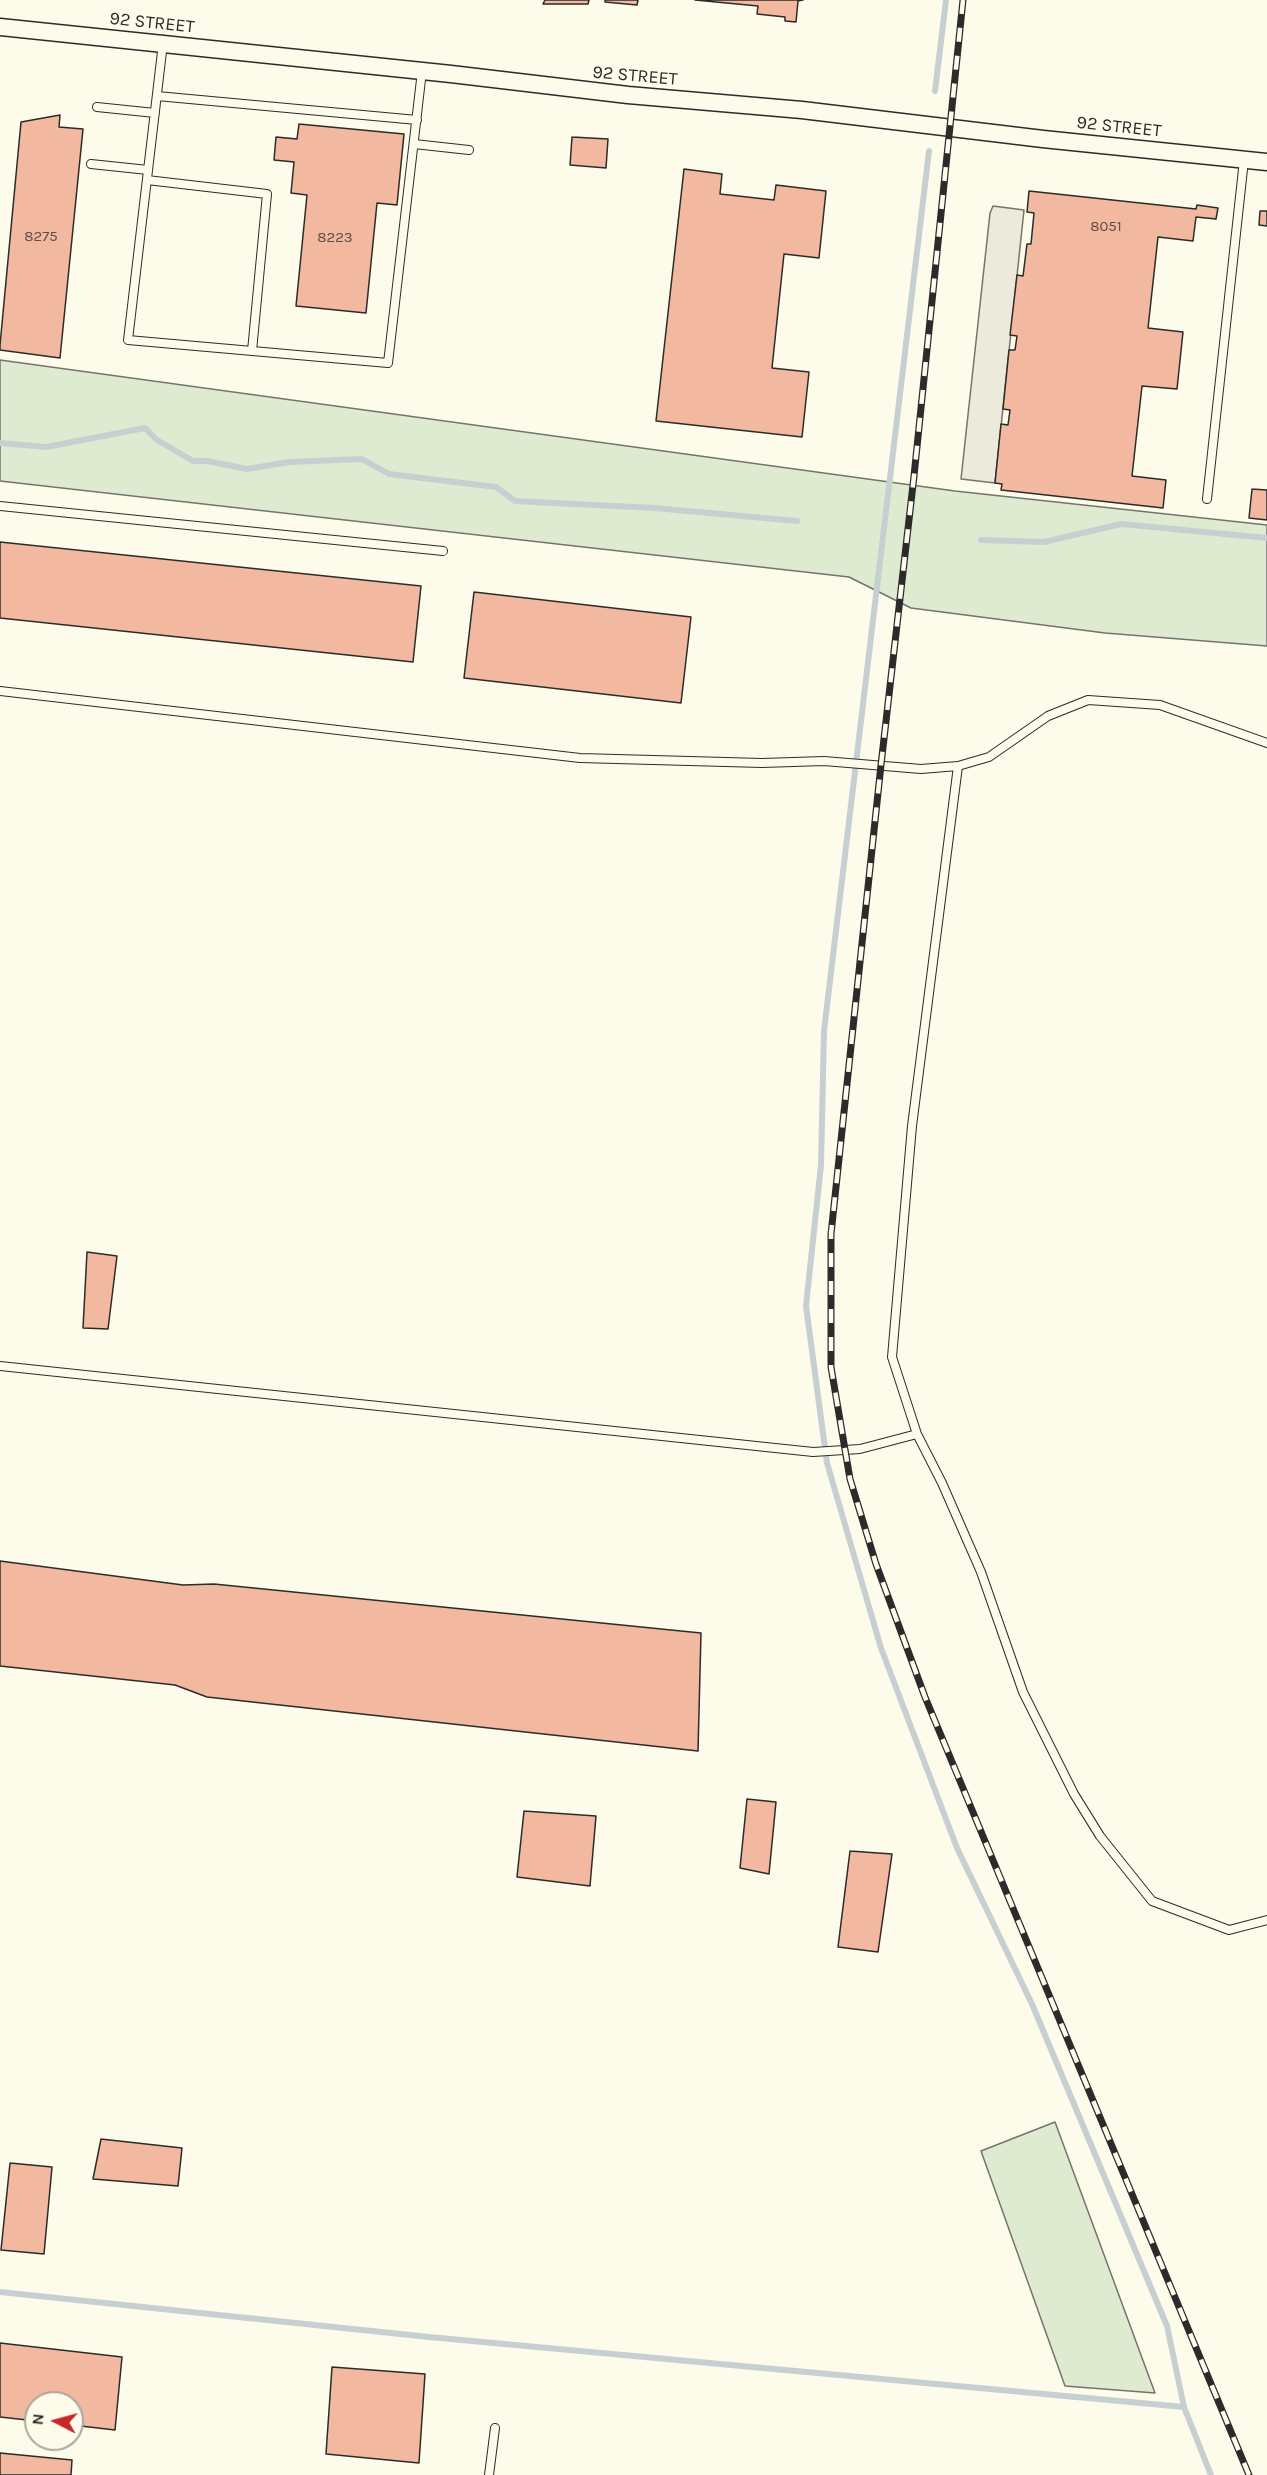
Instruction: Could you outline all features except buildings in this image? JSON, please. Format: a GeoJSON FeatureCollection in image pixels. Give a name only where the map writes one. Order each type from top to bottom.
{"type":"FeatureCollection","features":[{"type":"Feature","properties":{"kind":"street","name":"92 STREET"},"geometry":{"type":"LineString","coordinates":[[0,27],[628,95],[802,110],[1043,139],[1267,162]]}},
{"type":"Feature","properties":{"kind":"lane"},"geometry":{"type":"LineString","coordinates":[[163,43],[128,340],[388,363],[422,71]]}},
{"type":"Feature","properties":{"kind":"lane"},"geometry":{"type":"LineString","coordinates":[[157,96],[417,120]]}},
{"type":"Feature","properties":{"kind":"lane"},"geometry":{"type":"LineString","coordinates":[[97,107],[154,113]]}},
{"type":"Feature","properties":{"kind":"lane"},"geometry":{"type":"LineString","coordinates":[[414,144],[469,150]]}},
{"type":"Feature","properties":{"kind":"lane"},"geometry":{"type":"LineString","coordinates":[[1207,499],[1244,160]]}},
{"type":"Feature","properties":{"kind":"lane"},"geometry":{"type":"LineString","coordinates":[[92,164],[148,170]]}},
{"type":"Feature","properties":{"kind":"lane"},"geometry":{"type":"LineString","coordinates":[[147,180],[267,194],[252,351]]}},
{"type":"Feature","properties":{"kind":"lane"},"geometry":{"type":"LineString","coordinates":[[0,506],[443,551]]}},
{"type":"Feature","properties":{"kind":"lane"},"geometry":{"type":"LineString","coordinates":[[0,691],[580,758],[762,763],[824,761],[921,769],[958,766],[989,757],[1048,716],[1088,700],[1160,705],[1267,743]]}},
{"type":"Feature","properties":{"kind":"lane"},"geometry":{"type":"LineString","coordinates":[[958,766],[912,1126],[892,1357],[917,1434],[942,1483],[981,1572],[1023,1692],[1074,1794],[1100,1836],[1152,1901],[1228,1930],[1267,1920]]}},
{"type":"Feature","properties":{"kind":"lane"},"geometry":{"type":"LineString","coordinates":[[0,1366],[813,1452],[860,1449],[917,1434]]}},
{"type":"Feature","properties":{"kind":"lane"},"geometry":{"type":"LineString","coordinates":[[489,2475],[495,2428]]}},
{"type":"Feature","properties":{"kind":"green space"},"geometry":{"type":"Polygon","coordinates":[[[0,360],[955,491],[1267,525],[1267,646],[1105,633],[911,608],[849,577],[0,481],[0,360]]]}},
{"type":"Feature","properties":{"kind":"green space"},"geometry":{"type":"Polygon","coordinates":[[[1055,2122],[1155,2393],[1065,2386],[981,2151],[1055,2122]]]}},
{"type":"Feature","properties":{"kind":"shaded area"},"geometry":{"type":"Polygon","coordinates":[[[993,206],[1024,210],[995,483],[961,479],[990,213],[993,206]]]}},
{"type":"Feature","properties":{"kind":"waterway"},"geometry":{"type":"LineString","coordinates":[[935,91],[946,0]]}},
{"type":"Feature","properties":{"kind":"waterway"},"geometry":{"type":"LineString","coordinates":[[929,151],[824,1031],[821,1165],[806,1306],[827,1463],[881,1648],[957,1848],[1032,2004],[1167,2326],[1184,2407],[1211,2475]]}},
{"type":"Feature","properties":{"kind":"waterway"},"geometry":{"type":"LineString","coordinates":[[0,443],[46,447],[145,428],[157,440],[193,461],[207,461],[247,469],[289,462],[362,459],[389,474],[496,487],[515,501],[655,508],[797,521]]}},
{"type":"Feature","properties":{"kind":"waterway"},"geometry":{"type":"LineString","coordinates":[[981,540],[1044,542],[1121,524],[1267,538]]}},
{"type":"Feature","properties":{"kind":"waterway"},"geometry":{"type":"LineString","coordinates":[[0,2292],[429,2337],[1184,2407]]}},
{"type":"Feature","properties":{"kind":"railway"},"geometry":{"type":"LineString","coordinates":[[963,0],[914,476],[831,1234],[831,1367],[850,1479],[876,1564],[925,1697],[1249,2475]]}}]}
